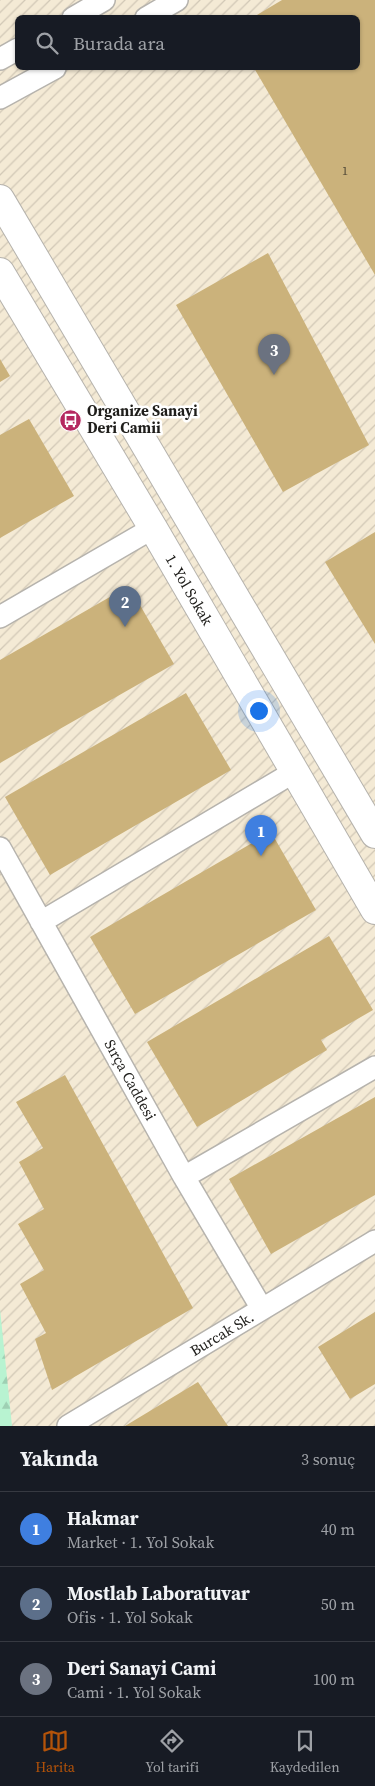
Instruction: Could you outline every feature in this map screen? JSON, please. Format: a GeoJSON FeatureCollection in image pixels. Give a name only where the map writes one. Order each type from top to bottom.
{"type":"FeatureCollection","features":[{"type":"Feature","properties":{"kind":"main road"},"geometry":{"type":"LineString","coordinates":[[0,199],[375,834]]}},
{"type":"Feature","properties":{"kind":"main road","name":"1. Yol Sokak"},"geometry":{"type":"LineString","coordinates":[[0,272],[153,528],[375,910]]}},
{"type":"Feature","properties":{"kind":"street"},"geometry":{"type":"LineString","coordinates":[[78,15],[104,0]]}},
{"type":"Feature","properties":{"kind":"street"},"geometry":{"type":"LineString","coordinates":[[151,15],[177,0]]}},
{"type":"Feature","properties":{"kind":"street"},"geometry":{"type":"LineString","coordinates":[[0,59],[15,51]]}},
{"type":"Feature","properties":{"kind":"street"},"geometry":{"type":"LineString","coordinates":[[0,98],[52,70]]}},
{"type":"Feature","properties":{"kind":"street"},"geometry":{"type":"LineString","coordinates":[[0,617],[153,528]]}},
{"type":"Feature","properties":{"kind":"street"},"geometry":{"type":"LineString","coordinates":[[42,922],[294,772]]}},
{"type":"Feature","properties":{"kind":"street","name":"Sırça Caddesi"},"geometry":{"type":"LineString","coordinates":[[0,848],[184,1178],[262,1309]]}},
{"type":"Feature","properties":{"kind":"street"},"geometry":{"type":"LineString","coordinates":[[184,1178],[375,1067]]}},
{"type":"Feature","properties":{"kind":"street","name":"Burcak Sk."},"geometry":{"type":"LineString","coordinates":[[68,1426],[375,1241]]}},
{"type":"Feature","properties":{"kind":"shaded area"},"geometry":{"type":"Polygon","coordinates":[[[0,0],[375,0],[375,1426],[0,1426],[0,0]]]}},
{"type":"Feature","properties":{"kind":"green space"},"geometry":{"type":"Polygon","coordinates":[[[0,1309],[12,1426],[0,1426],[0,1309]]]}},
{"type":"Feature","properties":{"kind":"building"},"geometry":{"type":"Polygon","coordinates":[[[282,0],[375,0],[375,275],[255,70],[360,70],[360,15],[257,15],[282,0]]]}},
{"type":"Feature","properties":{"kind":"building"},"geometry":{"type":"Polygon","coordinates":[[[268,253],[369,445],[283,492],[176,305],[268,253]]]}},
{"type":"Feature","properties":{"kind":"building"},"geometry":{"type":"Polygon","coordinates":[[[0,359],[10,376],[0,382],[0,359]]]}},
{"type":"Feature","properties":{"kind":"building"},"geometry":{"type":"Polygon","coordinates":[[[29,419],[74,496],[0,538],[0,435],[29,419]]]}},
{"type":"Feature","properties":{"kind":"building"},"geometry":{"type":"Polygon","coordinates":[[[375,532],[375,644],[325,562],[375,532]]]}},
{"type":"Feature","properties":{"kind":"building"},"geometry":{"type":"Polygon","coordinates":[[[129,586],[174,664],[0,763],[0,660],[129,586]]]}},
{"type":"Feature","properties":{"kind":"building"},"geometry":{"type":"Polygon","coordinates":[[[186,693],[231,770],[50,875],[5,797],[186,693]]]}},
{"type":"Feature","properties":{"kind":"building"},"geometry":{"type":"Polygon","coordinates":[[[271,832],[316,910],[135,1014],[90,937],[271,832]]]}},
{"type":"Feature","properties":{"kind":"building"},"geometry":{"type":"Polygon","coordinates":[[[329,936],[373,1010],[321,1040],[327,1050],[197,1127],[147,1042],[329,936]]]}},
{"type":"Feature","properties":{"kind":"building"},"geometry":{"type":"Polygon","coordinates":[[[65,1075],[193,1308],[52,1390],[35,1339],[46,1333],[20,1284],[44,1270],[18,1224],[44,1209],[19,1162],[43,1148],[16,1102],[65,1075]]]}},
{"type":"Feature","properties":{"kind":"building"},"geometry":{"type":"Polygon","coordinates":[[[375,1097],[375,1195],[271,1254],[229,1179],[375,1097]]]}},
{"type":"Feature","properties":{"kind":"building"},"geometry":{"type":"Polygon","coordinates":[[[375,1312],[375,1384],[350,1399],[318,1347],[375,1312]]]}},
{"type":"Feature","properties":{"kind":"building"},"geometry":{"type":"Polygon","coordinates":[[[198,1382],[228,1426],[125,1426],[198,1382]]]}},
{"type":"Feature","properties":{"kind":"place","name":"Deri Sanayi Cami"},"geometry":{"type":"Point","coordinates":[274,375]}},
{"type":"Feature","properties":{"kind":"place","name":"Organize Sanayi Deri Camii"},"geometry":{"type":"Point","coordinates":[71,420]}},
{"type":"Feature","properties":{"kind":"place","name":"Mostlab Laboratuvar"},"geometry":{"type":"Point","coordinates":[125,627]}},
{"type":"Feature","properties":{"kind":"place","name":"Hakmar"},"geometry":{"type":"Point","coordinates":[261,856]}}]}
